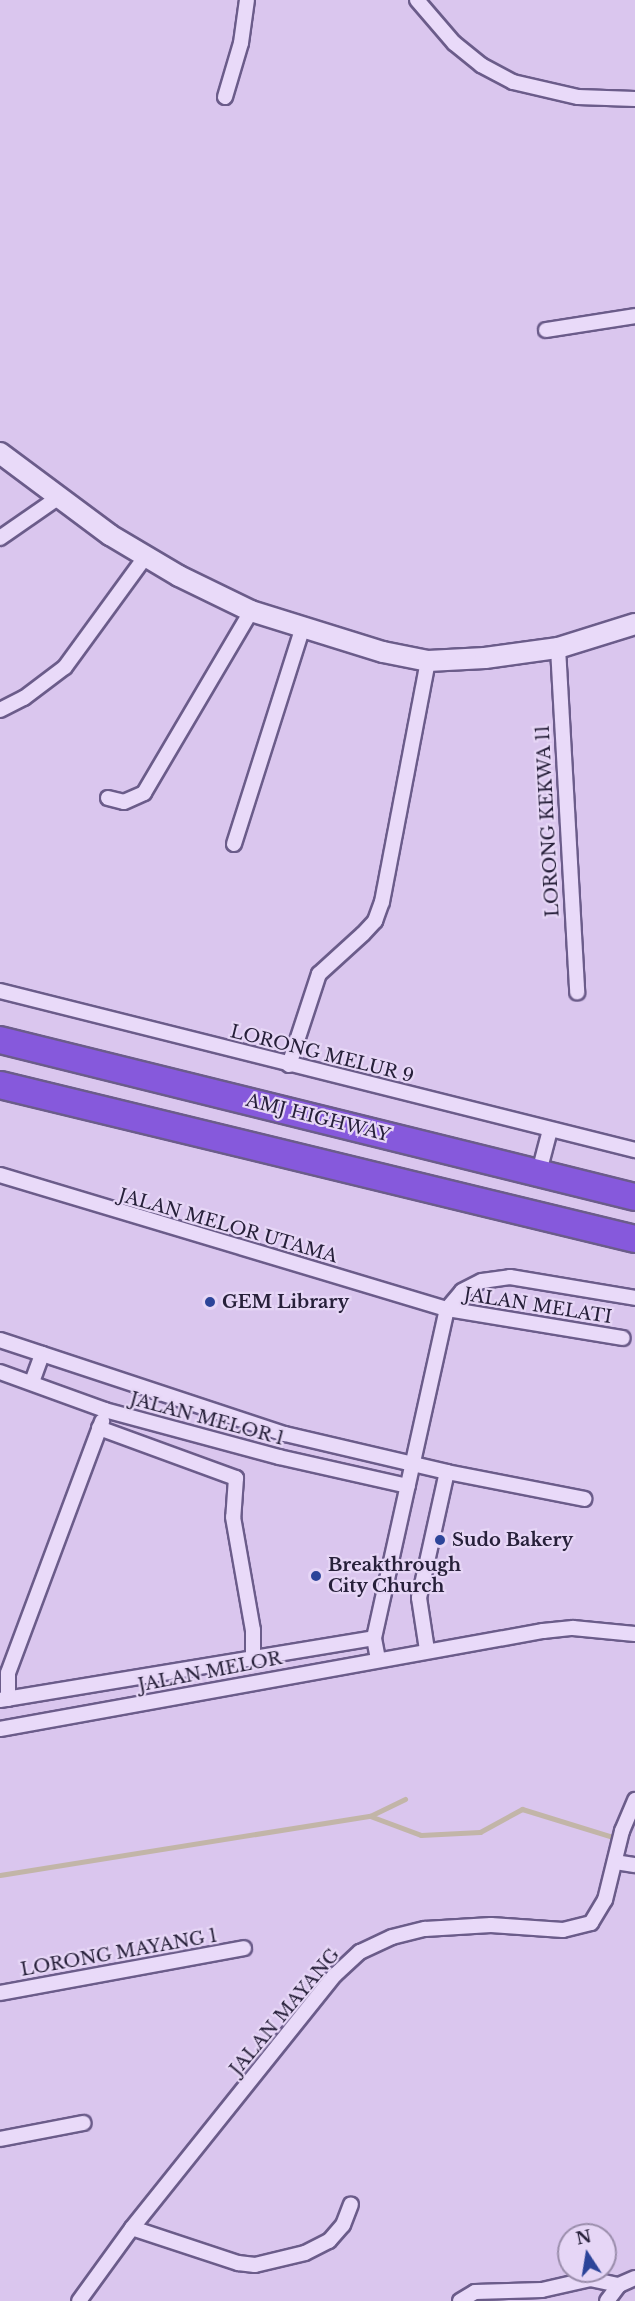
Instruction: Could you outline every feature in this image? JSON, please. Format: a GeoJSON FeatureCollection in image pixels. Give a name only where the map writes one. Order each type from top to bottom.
{"type":"FeatureCollection","features":[{"type":"Feature","properties":{"kind":"highway","name":"AMJ HIGHWAY"},"geometry":{"type":"LineString","coordinates":[[0,1040],[635,1197]]}},
{"type":"Feature","properties":{"kind":"highway"},"geometry":{"type":"LineString","coordinates":[[0,1085],[635,1239]]}},
{"type":"Feature","properties":{"kind":"street"},"geometry":{"type":"LineString","coordinates":[[225,97],[241,43],[247,0]]}},
{"type":"Feature","properties":{"kind":"street"},"geometry":{"type":"LineString","coordinates":[[417,0],[428,6],[454,43],[481,65],[513,82],[578,97],[635,99]]}},
{"type":"Feature","properties":{"kind":"street"},"geometry":{"type":"LineString","coordinates":[[546,330],[635,316]]}},
{"type":"Feature","properties":{"kind":"street"},"geometry":{"type":"LineString","coordinates":[[0,453],[59,497],[146,556],[251,611],[302,629],[428,661],[485,658],[558,648],[635,624]]}},
{"type":"Feature","properties":{"kind":"street"},"geometry":{"type":"LineString","coordinates":[[0,538],[59,497]]}},
{"type":"Feature","properties":{"kind":"street"},"geometry":{"type":"LineString","coordinates":[[0,710],[24,698],[65,667],[146,556]]}},
{"type":"Feature","properties":{"kind":"street"},"geometry":{"type":"LineString","coordinates":[[108,798],[124,802],[144,793],[251,611]]}},
{"type":"Feature","properties":{"kind":"street"},"geometry":{"type":"LineString","coordinates":[[234,844],[302,629]]}},
{"type":"Feature","properties":{"kind":"street","name":"LORONG KEKWA 11"},"geometry":{"type":"LineString","coordinates":[[558,648],[577,992]]}},
{"type":"Feature","properties":{"kind":"street"},"geometry":{"type":"LineString","coordinates":[[289,1065],[319,974],[375,921],[382,902],[428,661]]}},
{"type":"Feature","properties":{"kind":"street","name":"LORONG MELUR 9"},"geometry":{"type":"LineString","coordinates":[[0,991],[635,1150]]}},
{"type":"Feature","properties":{"kind":"street"},"geometry":{"type":"LineString","coordinates":[[539,1172],[550,1130]]}},
{"type":"Feature","properties":{"kind":"street","name":"JALAN MELOR UTAMA"},"geometry":{"type":"LineString","coordinates":[[0,1175],[447,1309]]}},
{"type":"Feature","properties":{"kind":"street"},"geometry":{"type":"LineString","coordinates":[[378,1659],[374,1638],[447,1309],[462,1291],[482,1281],[510,1277],[635,1298]]}},
{"type":"Feature","properties":{"kind":"street","name":"JALAN MELATI"},"geometry":{"type":"LineString","coordinates":[[447,1309],[623,1338]]}},
{"type":"Feature","properties":{"kind":"street"},"geometry":{"type":"LineString","coordinates":[[0,1340],[285,1434],[447,1472],[584,1498]]}},
{"type":"Feature","properties":{"kind":"street"},"geometry":{"type":"LineString","coordinates":[[33,1382],[42,1354]]}},
{"type":"Feature","properties":{"kind":"street","name":"JALAN MELOR 1"},"geometry":{"type":"LineString","coordinates":[[0,1372],[33,1382],[105,1410],[279,1457],[408,1486]]}},
{"type":"Feature","properties":{"kind":"street"},"geometry":{"type":"LineString","coordinates":[[4,1700],[4,1674],[105,1410]]}},
{"type":"Feature","properties":{"kind":"street"},"geometry":{"type":"LineString","coordinates":[[99,1428],[236,1478],[235,1533],[253,1630],[254,1658]]}},
{"type":"Feature","properties":{"kind":"street"},"geometry":{"type":"LineString","coordinates":[[427,1650],[419,1598],[447,1472]]}},
{"type":"Feature","properties":{"kind":"street","name":"JALAN MELOR"},"geometry":{"type":"LineString","coordinates":[[0,1729],[427,1650],[573,1628],[635,1634]]}},
{"type":"Feature","properties":{"kind":"street","name":"JALAN MELOR"},"geometry":{"type":"LineString","coordinates":[[4,1700],[374,1638]]}},
{"type":"Feature","properties":{"kind":"street"},"geometry":{"type":"LineString","coordinates":[[113,1681],[118,1707]]}},
{"type":"Feature","properties":{"kind":"street","name":"JALAN MAYANG"},"geometry":{"type":"LineString","coordinates":[[80,2301],[132,2228],[335,1975],[360,1952],[392,1937],[459,1926],[577,1929],[600,1912],[635,1800]]}},
{"type":"Feature","properties":{"kind":"street"},"geometry":{"type":"LineString","coordinates":[[615,1862],[635,1865]]}},
{"type":"Feature","properties":{"kind":"street","name":"LORONG MAYANG 1"},"geometry":{"type":"LineString","coordinates":[[0,1994],[244,1948]]}},
{"type":"Feature","properties":{"kind":"street"},"geometry":{"type":"LineString","coordinates":[[0,2139],[83,2123]]}},
{"type":"Feature","properties":{"kind":"street"},"geometry":{"type":"LineString","coordinates":[[132,2228],[238,2263],[255,2265],[305,2253],[329,2241],[343,2225],[351,2205]]}},
{"type":"Feature","properties":{"kind":"street"},"geometry":{"type":"LineString","coordinates":[[607,2301],[619,2285],[635,2278]]}},
{"type":"Feature","properties":{"kind":"street"},"geometry":{"type":"LineString","coordinates":[[460,2301],[475,2292],[542,2290],[590,2279],[619,2285]]}},
{"type":"Feature","properties":{"kind":"waterway"},"geometry":{"type":"LineString","coordinates":[[370,1816],[405,1799]]}},
{"type":"Feature","properties":{"kind":"waterway"},"geometry":{"type":"LineString","coordinates":[[0,1875],[370,1816],[421,1835],[480,1832],[522,1809],[610,1836]]}},
{"type":"Feature","properties":{"kind":"place","name":"GEM Library"},"geometry":{"type":"Point","coordinates":[210,1302]}},
{"type":"Feature","properties":{"kind":"place","name":"Sudo Bakery"},"geometry":{"type":"Point","coordinates":[440,1540]}},
{"type":"Feature","properties":{"kind":"place","name":"Breakthrough City Church"},"geometry":{"type":"Point","coordinates":[316,1576]}}]}
